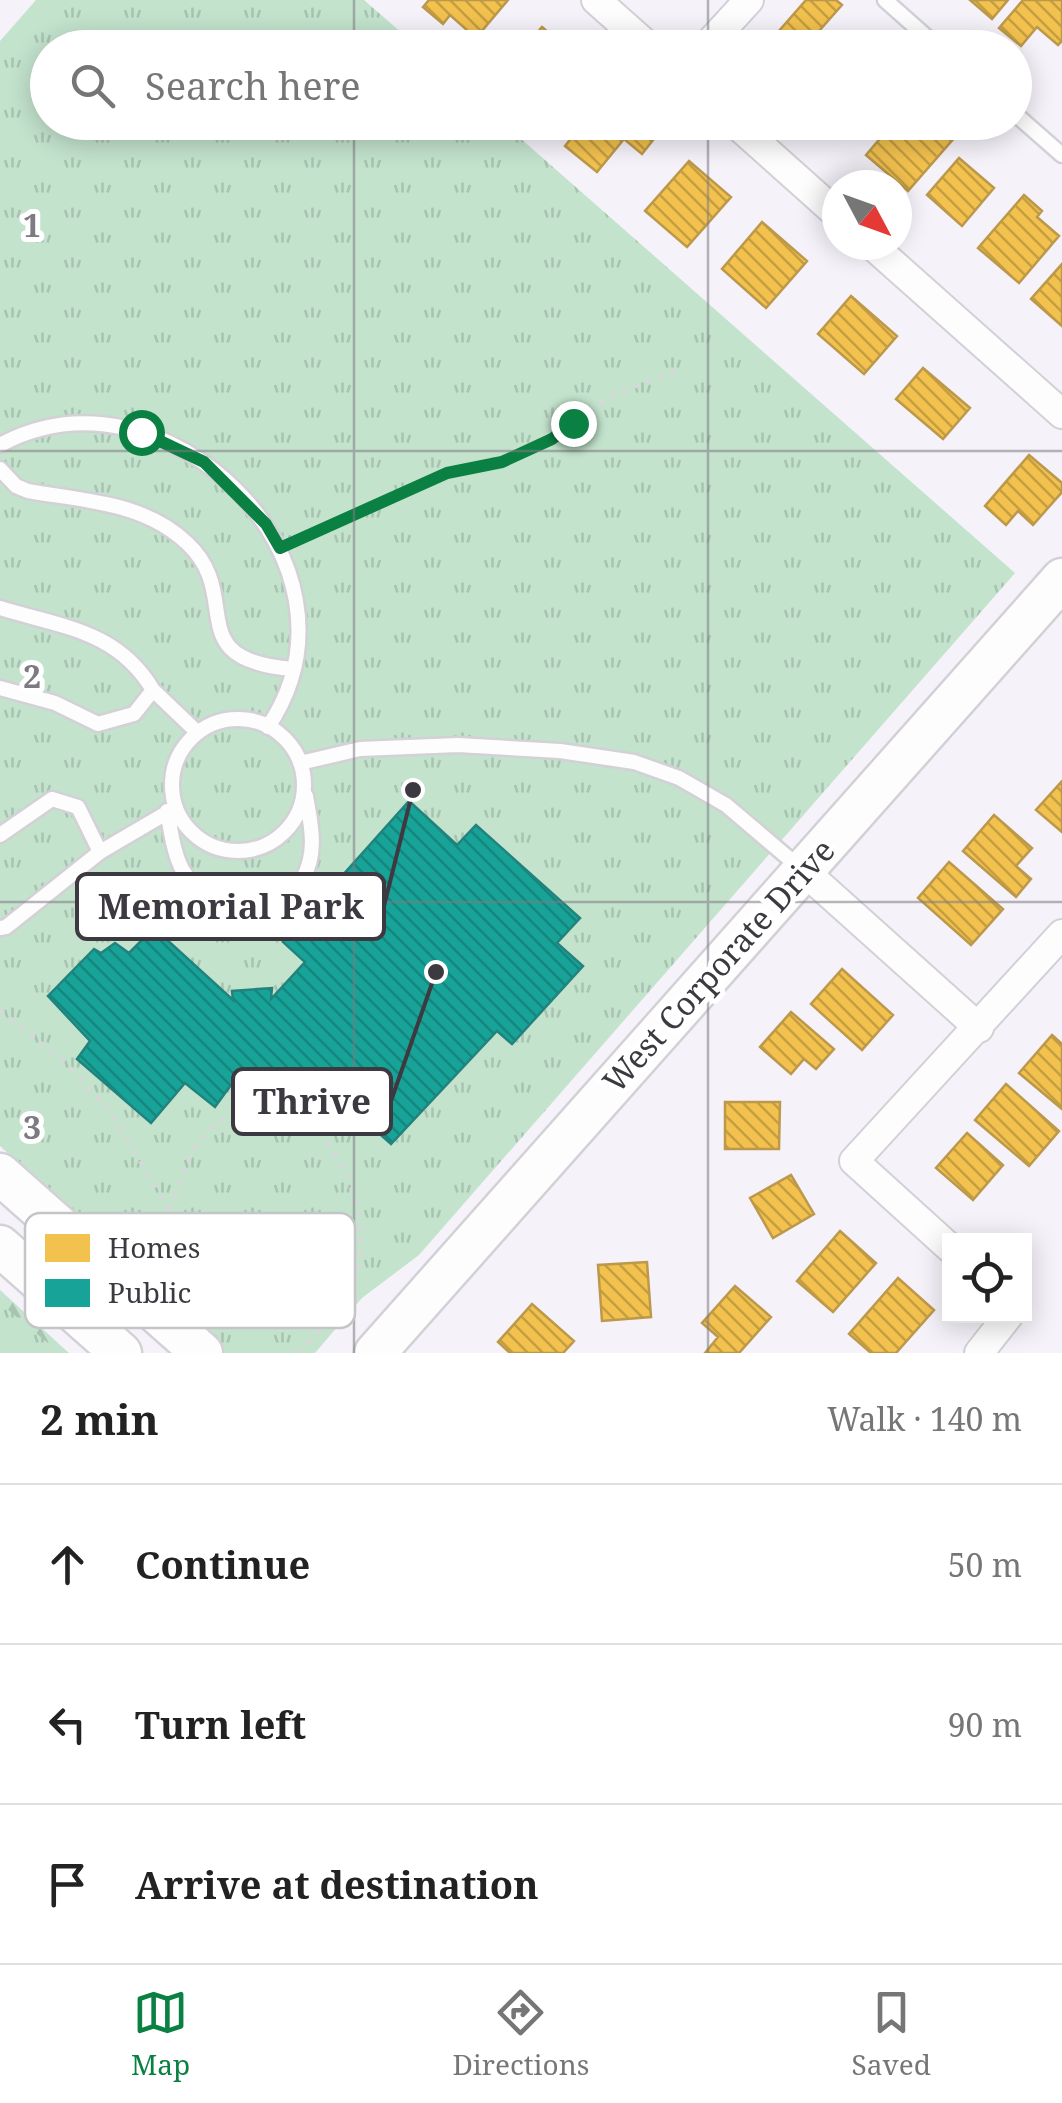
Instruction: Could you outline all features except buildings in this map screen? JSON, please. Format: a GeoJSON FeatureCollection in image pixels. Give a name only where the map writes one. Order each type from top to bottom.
{"type":"FeatureCollection","features":[{"type":"Feature","properties":{"kind":"street"},"geometry":{"type":"LineString","coordinates":[[596,0],[630,30]]}},
{"type":"Feature","properties":{"kind":"street"},"geometry":{"type":"LineString","coordinates":[[722,30],[749,0]]}},
{"type":"Feature","properties":{"kind":"street"},"geometry":{"type":"LineString","coordinates":[[754,140],[822,201]]}},
{"type":"Feature","properties":{"kind":"street"},"geometry":{"type":"LineString","coordinates":[[889,260],[1062,414]]}},
{"type":"Feature","properties":{"kind":"street","name":"West Corporate Drive"},"geometry":{"type":"LineString","coordinates":[[388,1344],[1062,579]]}},
{"type":"Feature","properties":{"kind":"street"},"geometry":{"type":"LineString","coordinates":[[804,870],[979,1028]]}},
{"type":"Feature","properties":{"kind":"street"},"geometry":{"type":"LineString","coordinates":[[942,1241],[854,1161],[1062,934]]}},
{"type":"Feature","properties":{"kind":"street"},"geometry":{"type":"LineString","coordinates":[[0,1174],[49,1213]]}},
{"type":"Feature","properties":{"kind":"street"},"geometry":{"type":"LineString","coordinates":[[0,1246],[25,1268]]}},
{"type":"Feature","properties":{"kind":"street"},"geometry":{"type":"LineString","coordinates":[[979,1353],[1003,1323]]}},
{"type":"Feature","properties":{"kind":"street"},"geometry":{"type":"LineString","coordinates":[[93,1328],[121,1353]]}},
{"type":"Feature","properties":{"kind":"lane"},"geometry":{"type":"LineString","coordinates":[[885,0],[919,30]]}},
{"type":"Feature","properties":{"kind":"lane"},"geometry":{"type":"LineString","coordinates":[[1032,129],[1062,155]]}},
{"type":"Feature","properties":{"kind":"lane"},"geometry":{"type":"LineString","coordinates":[[0,445],[50,428],[86,422],[141,432],[204,462],[266,524],[280,548],[297,599],[298,638],[282,707],[268,727]]}},
{"type":"Feature","properties":{"kind":"lane"},"geometry":{"type":"LineString","coordinates":[[0,469],[16,486],[28,491],[112,504],[152,517],[190,545],[214,584],[216,624],[226,645],[260,667],[293,669]]}},
{"type":"Feature","properties":{"kind":"lane"},"geometry":{"type":"LineString","coordinates":[[0,608],[89,632],[140,669],[153,690],[197,732]]}},
{"type":"Feature","properties":{"kind":"lane"},"geometry":{"type":"LineString","coordinates":[[0,688],[55,704],[98,724],[134,714],[153,690]]}},
{"type":"Feature","properties":{"kind":"lane"},"geometry":{"type":"LineString","coordinates":[[236,718],[268,727],[290,745],[300,763],[314,845],[302,882],[271,905],[234,905],[199,890],[182,870],[171,809],[174,767],[197,732],[216,722],[236,718]]}},
{"type":"Feature","properties":{"kind":"lane"},"geometry":{"type":"LineString","coordinates":[[300,763],[360,749],[458,745],[560,751],[634,762],[679,778],[726,805],[804,870]]}},
{"type":"Feature","properties":{"kind":"lane"},"geometry":{"type":"LineString","coordinates":[[171,809],[204,842],[226,850],[248,850],[270,842],[288,828],[300,811],[305,788]]}},
{"type":"Feature","properties":{"kind":"lane"},"geometry":{"type":"LineString","coordinates":[[0,835],[52,800],[78,807],[100,852]]}},
{"type":"Feature","properties":{"kind":"lane"},"geometry":{"type":"LineString","coordinates":[[0,928],[100,852],[171,809]]}},
{"type":"Feature","properties":{"kind":"path"},"geometry":{"type":"LineString","coordinates":[[280,548],[447,473],[502,462],[552,439],[608,397],[680,369]]}},
{"type":"Feature","properties":{"kind":"path"},"geometry":{"type":"LineString","coordinates":[[0,1010],[65,1062],[112,1114],[170,1213]]}},
{"type":"Feature","properties":{"kind":"path"},"geometry":{"type":"LineString","coordinates":[[169,1209],[186,1161],[219,1121],[263,1110],[288,1113],[316,1129],[339,1160],[355,1200],[355,1274]]}},
{"type":"Feature","properties":{"kind":"path"},"geometry":{"type":"LineString","coordinates":[[296,1353],[326,1328]]}},
{"type":"Feature","properties":{"kind":"green space"},"geometry":{"type":"Polygon","coordinates":[[[36,0],[364,0],[398,30],[30,30],[30,140],[522,140],[1015,573],[419,1255],[355,1306],[355,1213],[72,1213],[0,1146],[0,41],[36,0]]]}},
{"type":"Feature","properties":{"kind":"green space"},"geometry":{"type":"Polygon","coordinates":[[[0,1290],[25,1313],[25,1328],[42,1328],[69,1353],[0,1353],[0,1290]]]}},
{"type":"Feature","properties":{"kind":"green space"},"geometry":{"type":"Polygon","coordinates":[[[0,1303],[25,1328],[60,1353],[0,1353],[0,1303]]]}},
{"type":"Feature","properties":{"kind":"green space"},"geometry":{"type":"Polygon","coordinates":[[[196,1328],[336,1328],[315,1353],[223,1353],[196,1328]]]}},
{"type":"Feature","properties":{"kind":"place","name":"Memorial Park"},"geometry":{"type":"Point","coordinates":[413,790]}},
{"type":"Feature","properties":{"kind":"place","name":"Thrive"},"geometry":{"type":"Point","coordinates":[436,972]}},
{"type":"Feature","properties":{"kind":"route"},"geometry":{"type":"LineString","coordinates":[[141,432],[204,462],[266,524],[280,548],[447,473],[502,462],[552,439],[573,423]]}}]}
